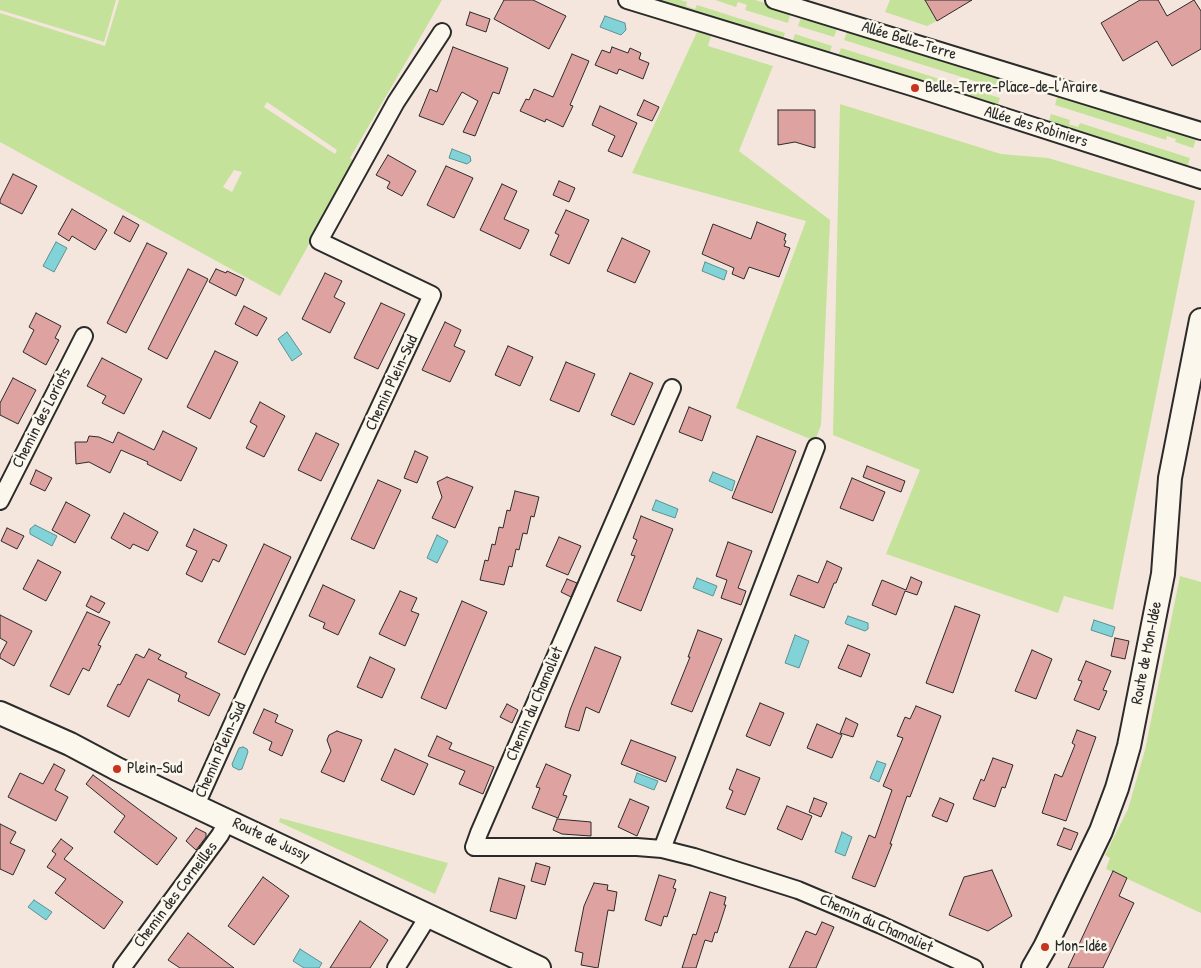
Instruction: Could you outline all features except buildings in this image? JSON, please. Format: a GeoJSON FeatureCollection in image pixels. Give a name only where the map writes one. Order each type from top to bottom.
{"type":"FeatureCollection","features":[{"type":"Feature","properties":{"kind":"main road","name":"Route de Mon-Idée"},"geometry":{"type":"LineString","coordinates":[[1033,968],[1101,831],[1117,788],[1129,746],[1163,574],[1170,478],[1201,320]]}},
{"type":"Feature","properties":{"kind":"main road","name":"Route de Jussy"},"geometry":{"type":"LineString","coordinates":[[1,716],[70,744],[117,769],[539,968]]}},
{"type":"Feature","properties":{"kind":"street","name":"Allée des Robiniers"},"geometry":{"type":"LineString","coordinates":[[627,0],[915,88],[1201,180]]}},
{"type":"Feature","properties":{"kind":"street","name":"Allée Belle-Terre"},"geometry":{"type":"LineString","coordinates":[[774,0],[1201,131]]}},
{"type":"Feature","properties":{"kind":"street","name":"Chemin Plein-Sud"},"geometry":{"type":"LineString","coordinates":[[196,805],[254,676],[432,295],[319,241],[396,102],[442,32]]}},
{"type":"Feature","properties":{"kind":"street","name":"Chemin des Loriots"},"geometry":{"type":"LineString","coordinates":[[0,501],[84,336]]}},
{"type":"Feature","properties":{"kind":"street","name":"Chemin du Chamoliet"},"geometry":{"type":"LineString","coordinates":[[672,388],[474,848],[637,847],[662,849],[694,856],[798,890],[881,925],[974,968]]}},
{"type":"Feature","properties":{"kind":"street"},"geometry":{"type":"LineString","coordinates":[[662,849],[672,818],[816,446]]}},
{"type":"Feature","properties":{"kind":"street","name":"Chemin des Corneilles"},"geometry":{"type":"LineString","coordinates":[[122,968],[220,836],[228,820]]}},
{"type":"Feature","properties":{"kind":"street"},"geometry":{"type":"LineString","coordinates":[[396,968],[429,915]]}},
{"type":"Feature","properties":{"kind":"green space"},"geometry":{"type":"Polygon","coordinates":[[[0,0],[116,0],[104,42],[0,10],[0,0]]]}},
{"type":"Feature","properties":{"kind":"green space"},"geometry":{"type":"Polygon","coordinates":[[[119,0],[442,0],[350,158],[355,162],[280,296],[0,142],[0,13],[105,46],[119,0]],[[267,102],[264,107],[335,154],[337,150],[267,102]],[[234,170],[223,187],[232,192],[242,172],[234,170]]]}},
{"type":"Feature","properties":{"kind":"green space"},"geometry":{"type":"Polygon","coordinates":[[[647,0],[680,0],[687,2],[686,6],[695,9],[697,5],[785,33],[782,43],[647,0]]]}},
{"type":"Feature","properties":{"kind":"green space"},"geometry":{"type":"Polygon","coordinates":[[[715,0],[755,0],[791,11],[788,23],[745,10],[747,5],[738,2],[736,7],[715,0]]]}},
{"type":"Feature","properties":{"kind":"green space"},"geometry":{"type":"Polygon","coordinates":[[[890,0],[925,0],[937,21],[927,26],[885,12],[890,0]]]}},
{"type":"Feature","properties":{"kind":"green space"},"geometry":{"type":"Polygon","coordinates":[[[802,15],[838,26],[834,37],[798,26],[802,15]]]}},
{"type":"Feature","properties":{"kind":"green space"},"geometry":{"type":"Polygon","coordinates":[[[848,29],[1006,79],[1003,90],[844,40],[848,29]]]}},
{"type":"Feature","properties":{"kind":"green space"},"geometry":{"type":"Polygon","coordinates":[[[697,32],[711,36],[708,46],[773,66],[739,151],[830,220],[821,425],[815,441],[736,408],[806,221],[632,173],[697,32]]]}},
{"type":"Feature","properties":{"kind":"green space"},"geometry":{"type":"Polygon","coordinates":[[[795,34],[832,46],[828,57],[791,45],[795,34]]]}},
{"type":"Feature","properties":{"kind":"green space"},"geometry":{"type":"Polygon","coordinates":[[[841,48],[1000,98],[996,110],[837,60],[841,48]]]}},
{"type":"Feature","properties":{"kind":"green space"},"geometry":{"type":"Polygon","coordinates":[[[1058,94],[1197,137],[1193,148],[1175,142],[1176,139],[1167,136],[1166,140],[1055,105],[1058,94]]]}},
{"type":"Feature","properties":{"kind":"green space"},"geometry":{"type":"Polygon","coordinates":[[[840,104],[1001,154],[1048,158],[1195,201],[1113,610],[1064,596],[1058,613],[886,554],[920,470],[833,435],[840,104]]]}},
{"type":"Feature","properties":{"kind":"green space"},"geometry":{"type":"Polygon","coordinates":[[[1051,114],[1070,120],[1069,124],[1078,127],[1080,123],[1190,158],[1187,168],[1048,125],[1051,114]]]}},
{"type":"Feature","properties":{"kind":"green space"},"geometry":{"type":"Polygon","coordinates":[[[1180,576],[1201,582],[1201,913],[1106,869],[1110,858],[1105,855],[1128,809],[1145,750],[1180,576]]]}},
{"type":"Feature","properties":{"kind":"green space"},"geometry":{"type":"Polygon","coordinates":[[[280,818],[448,863],[435,894],[279,822],[280,818]]]}},
{"type":"Feature","properties":{"kind":"water"},"geometry":{"type":"Polygon","coordinates":[[[605,16],[625,23],[626,30],[621,35],[600,27],[605,16]]]}},
{"type":"Feature","properties":{"kind":"water"},"geometry":{"type":"Polygon","coordinates":[[[452,149],[470,156],[471,161],[467,164],[449,158],[452,149]]]}},
{"type":"Feature","properties":{"kind":"water"},"geometry":{"type":"Polygon","coordinates":[[[56,242],[67,248],[54,272],[43,266],[56,242]]]}},
{"type":"Feature","properties":{"kind":"water"},"geometry":{"type":"Polygon","coordinates":[[[705,262],[727,271],[724,280],[702,271],[705,262]]]}},
{"type":"Feature","properties":{"kind":"water"},"geometry":{"type":"Polygon","coordinates":[[[287,332],[302,354],[292,361],[278,339],[287,332]]]}},
{"type":"Feature","properties":{"kind":"water"},"geometry":{"type":"Polygon","coordinates":[[[713,472],[735,481],[732,491],[709,481],[713,472]]]}},
{"type":"Feature","properties":{"kind":"water"},"geometry":{"type":"Polygon","coordinates":[[[656,500],[678,509],[675,518],[652,510],[656,500]]]}},
{"type":"Feature","properties":{"kind":"water"},"geometry":{"type":"Polygon","coordinates":[[[35,525],[57,536],[52,546],[30,534],[30,529],[35,525]]]}},
{"type":"Feature","properties":{"kind":"water"},"geometry":{"type":"Polygon","coordinates":[[[437,535],[448,541],[437,563],[427,558],[437,535]]]}},
{"type":"Feature","properties":{"kind":"water"},"geometry":{"type":"Polygon","coordinates":[[[697,578],[717,586],[713,596],[693,588],[697,578]]]}},
{"type":"Feature","properties":{"kind":"water"},"geometry":{"type":"Polygon","coordinates":[[[848,616],[868,623],[868,629],[865,631],[846,624],[848,616]]]}},
{"type":"Feature","properties":{"kind":"water"},"geometry":{"type":"Polygon","coordinates":[[[1094,620],[1115,627],[1112,637],[1091,630],[1094,620]]]}},
{"type":"Feature","properties":{"kind":"water"},"geometry":{"type":"Polygon","coordinates":[[[795,635],[809,641],[799,668],[785,663],[795,635]]]}},
{"type":"Feature","properties":{"kind":"water"},"geometry":{"type":"Polygon","coordinates":[[[243,747],[248,752],[242,769],[239,770],[233,767],[232,764],[239,748],[243,747]]]}},
{"type":"Feature","properties":{"kind":"water"},"geometry":{"type":"Polygon","coordinates":[[[877,761],[886,764],[879,782],[870,778],[877,761]]]}},
{"type":"Feature","properties":{"kind":"water"},"geometry":{"type":"Polygon","coordinates":[[[637,773],[658,781],[654,790],[634,782],[637,773]]]}},
{"type":"Feature","properties":{"kind":"water"},"geometry":{"type":"Polygon","coordinates":[[[842,832],[852,837],[845,856],[835,852],[842,832]]]}},
{"type":"Feature","properties":{"kind":"water"},"geometry":{"type":"Polygon","coordinates":[[[34,900],[52,912],[46,920],[28,907],[34,900]]]}},
{"type":"Feature","properties":{"kind":"water"},"geometry":{"type":"Polygon","coordinates":[[[300,949],[322,963],[319,968],[304,968],[293,961],[300,949]]]}},
{"type":"Feature","properties":{"kind":"place","name":"Belle-Terre-Place-de-l'Araire"},"geometry":{"type":"Point","coordinates":[915,88]}},
{"type":"Feature","properties":{"kind":"place","name":"Plein-Sud"},"geometry":{"type":"Point","coordinates":[117,769]}},
{"type":"Feature","properties":{"kind":"place","name":"Mon-Idée"},"geometry":{"type":"Point","coordinates":[1045,947]}}]}
